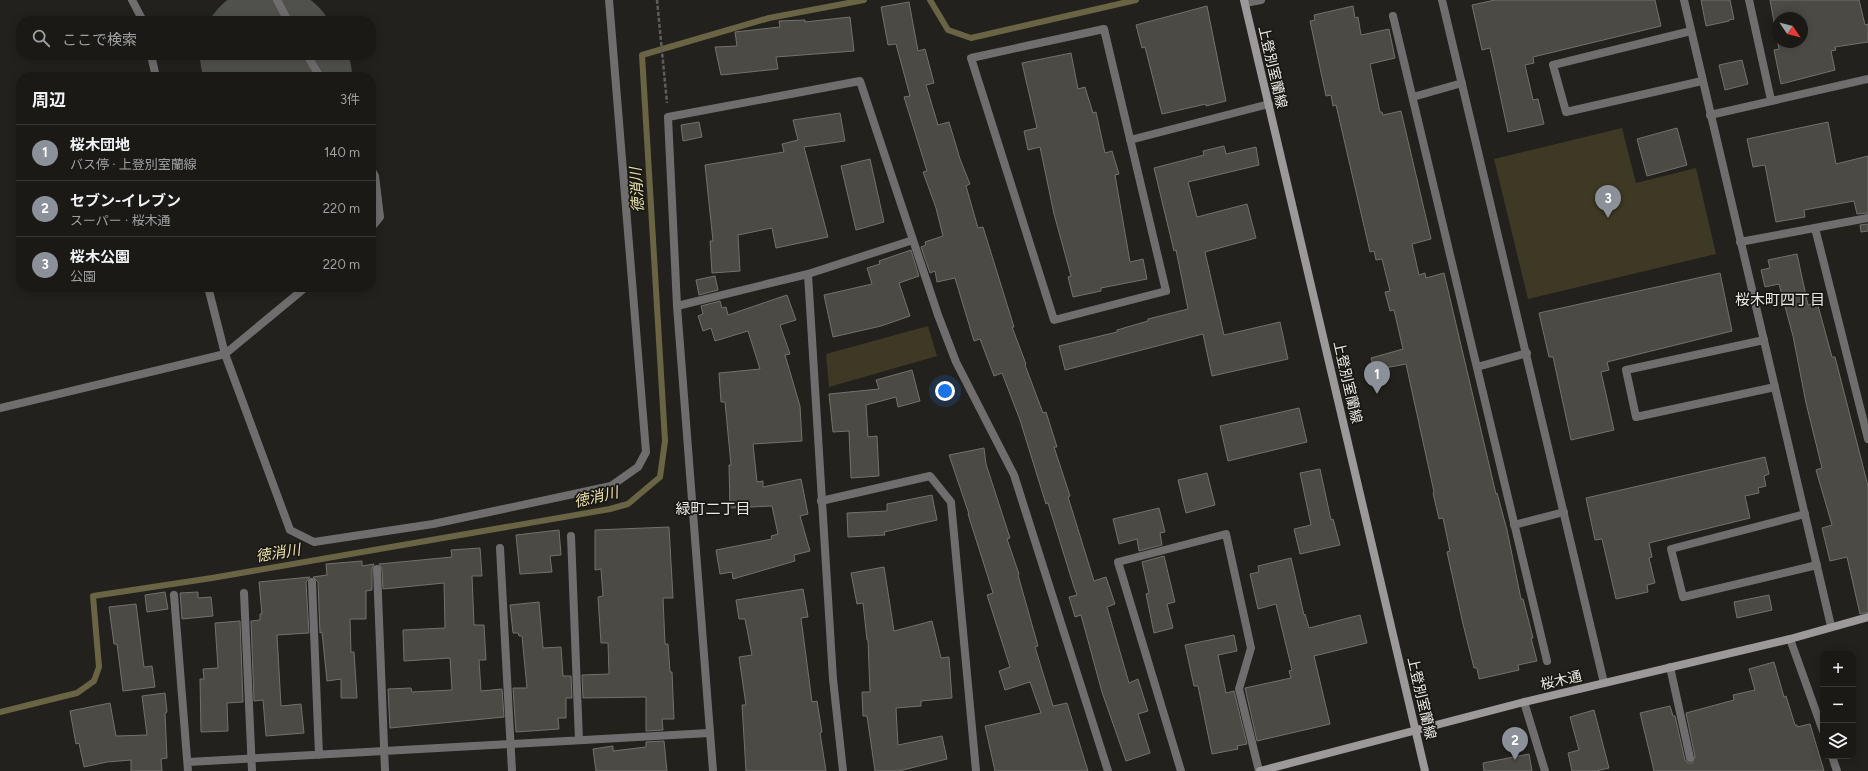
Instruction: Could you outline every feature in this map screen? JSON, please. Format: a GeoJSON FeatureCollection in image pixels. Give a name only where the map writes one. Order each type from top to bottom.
{"type":"FeatureCollection","features":[{"type":"Feature","properties":{"kind":"main road","name":"上登別室蘭線"},"geometry":{"type":"LineString","coordinates":[[1245,2],[1425,771]]}},
{"type":"Feature","properties":{"kind":"main road","name":"桜木通"},"geometry":{"type":"LineString","coordinates":[[1262,771],[1524,702],[1790,638],[1868,617]]}},
{"type":"Feature","properties":{"kind":"street"},"geometry":{"type":"LineString","coordinates":[[132,0],[141,16]]}},
{"type":"Feature","properties":{"kind":"street"},"geometry":{"type":"LineString","coordinates":[[277,0],[285,16]]}},
{"type":"Feature","properties":{"kind":"street"},"geometry":{"type":"LineString","coordinates":[[209,292],[225,354],[290,530],[314,542],[433,524],[610,486],[638,467],[646,452],[609,0]]}},
{"type":"Feature","properties":{"kind":"street"},"geometry":{"type":"LineString","coordinates":[[1245,2],[1261,0]]}},
{"type":"Feature","properties":{"kind":"street"},"geometry":{"type":"LineString","coordinates":[[1442,0],[1527,353],[1604,683]]}},
{"type":"Feature","properties":{"kind":"street"},"geometry":{"type":"LineString","coordinates":[[1684,0],[1831,626]]}},
{"type":"Feature","properties":{"kind":"street"},"geometry":{"type":"LineString","coordinates":[[1749,0],[1771,100]]}},
{"type":"Feature","properties":{"kind":"street"},"geometry":{"type":"LineString","coordinates":[[1393,16],[1546,661]]}},
{"type":"Feature","properties":{"kind":"street"},"geometry":{"type":"LineString","coordinates":[[1104,29],[1130,140],[1166,291],[1054,320],[971,58],[1104,29]]}},
{"type":"Feature","properties":{"kind":"street"},"geometry":{"type":"LineString","coordinates":[[1691,32],[1553,65],[1566,112],[1702,81]]}},
{"type":"Feature","properties":{"kind":"street"},"geometry":{"type":"LineString","coordinates":[[152,60],[155,72]]}},
{"type":"Feature","properties":{"kind":"street"},"geometry":{"type":"LineString","coordinates":[[310,60],[317,72]]}},
{"type":"Feature","properties":{"kind":"street"},"geometry":{"type":"LineString","coordinates":[[1710,115],[1868,79]]}},
{"type":"Feature","properties":{"kind":"street"},"geometry":{"type":"LineString","coordinates":[[713,771],[709,734],[678,306],[668,117],[860,81],[938,315],[956,362],[1014,474],[1108,771]]}},
{"type":"Feature","properties":{"kind":"street"},"geometry":{"type":"LineString","coordinates":[[1413,97],[1462,83]]}},
{"type":"Feature","properties":{"kind":"street"},"geometry":{"type":"LineString","coordinates":[[1130,140],[1269,104]]}},
{"type":"Feature","properties":{"kind":"street"},"geometry":{"type":"LineString","coordinates":[[376,184],[380,217],[376,222]]}},
{"type":"Feature","properties":{"kind":"street"},"geometry":{"type":"LineString","coordinates":[[1740,242],[1868,218]]}},
{"type":"Feature","properties":{"kind":"street"},"geometry":{"type":"LineString","coordinates":[[1816,228],[1868,439]]}},
{"type":"Feature","properties":{"kind":"street"},"geometry":{"type":"LineString","coordinates":[[678,306],[808,274],[913,240]]}},
{"type":"Feature","properties":{"kind":"street"},"geometry":{"type":"LineString","coordinates":[[808,274],[833,679],[843,771]]}},
{"type":"Feature","properties":{"kind":"street"},"geometry":{"type":"LineString","coordinates":[[0,408],[225,354],[300,292]]}},
{"type":"Feature","properties":{"kind":"street"},"geometry":{"type":"LineString","coordinates":[[1764,340],[1626,370],[1636,418],[1775,387]]}},
{"type":"Feature","properties":{"kind":"street"},"geometry":{"type":"LineString","coordinates":[[1477,367],[1527,353]]}},
{"type":"Feature","properties":{"kind":"street"},"geometry":{"type":"LineString","coordinates":[[821,501],[930,476],[951,502],[976,771]]}},
{"type":"Feature","properties":{"kind":"street"},"geometry":{"type":"LineString","coordinates":[[1514,525],[1564,512]]}},
{"type":"Feature","properties":{"kind":"street"},"geometry":{"type":"LineString","coordinates":[[1805,514],[1671,549],[1683,598],[1817,566]]}},
{"type":"Feature","properties":{"kind":"street"},"geometry":{"type":"LineString","coordinates":[[1181,771],[1118,562],[1226,534],[1251,648],[1239,689],[1262,771]]}},
{"type":"Feature","properties":{"kind":"street"},"geometry":{"type":"LineString","coordinates":[[571,536],[579,740]]}},
{"type":"Feature","properties":{"kind":"street"},"geometry":{"type":"LineString","coordinates":[[500,548],[512,771]]}},
{"type":"Feature","properties":{"kind":"street"},"geometry":{"type":"LineString","coordinates":[[377,569],[385,771]]}},
{"type":"Feature","properties":{"kind":"street"},"geometry":{"type":"LineString","coordinates":[[312,582],[320,755]]}},
{"type":"Feature","properties":{"kind":"street"},"geometry":{"type":"LineString","coordinates":[[244,593],[252,771]]}},
{"type":"Feature","properties":{"kind":"street"},"geometry":{"type":"LineString","coordinates":[[174,595],[188,771]]}},
{"type":"Feature","properties":{"kind":"street"},"geometry":{"type":"LineString","coordinates":[[1790,638],[1820,723]]}},
{"type":"Feature","properties":{"kind":"street"},"geometry":{"type":"LineString","coordinates":[[1670,667],[1690,758]]}},
{"type":"Feature","properties":{"kind":"street"},"geometry":{"type":"LineString","coordinates":[[1524,702],[1545,771]]}},
{"type":"Feature","properties":{"kind":"street"},"geometry":{"type":"LineString","coordinates":[[188,762],[709,734]]}},
{"type":"Feature","properties":{"kind":"street"},"geometry":{"type":"LineString","coordinates":[[1833,759],[1837,771]]}},
{"type":"Feature","properties":{"kind":"path"},"geometry":{"type":"LineString","coordinates":[[657,0],[668,117]]}},
{"type":"Feature","properties":{"kind":"shaded area"},"geometry":{"type":"Polygon","coordinates":[[[1622,128],[1636,183],[1696,168],[1716,254],[1528,299],[1494,159],[1622,128]]]}},
{"type":"Feature","properties":{"kind":"shaded area"},"geometry":{"type":"Polygon","coordinates":[[[928,326],[937,356],[829,387],[826,354],[928,326]]]}},
{"type":"Feature","properties":{"kind":"building"},"geometry":{"type":"Polygon","coordinates":[[[1495,0],[1655,0],[1661,26],[1533,57],[1534,63],[1525,65],[1533,100],[1538,99],[1544,124],[1508,132],[1490,48],[1482,50],[1472,5],[1495,0]]]}},
{"type":"Feature","properties":{"kind":"building"},"geometry":{"type":"Polygon","coordinates":[[[1701,0],[1730,0],[1734,19],[1706,26],[1701,0]]]}},
{"type":"Feature","properties":{"kind":"building"},"geometry":{"type":"Polygon","coordinates":[[[1770,0],[1859,0],[1865,25],[1868,24],[1868,42],[1835,47],[1836,50],[1831,51],[1835,70],[1781,84],[1774,50],[1779,48],[1808,48],[1808,12],[1772,12],[1770,0]]]}},
{"type":"Feature","properties":{"kind":"building"},"geometry":{"type":"Polygon","coordinates":[[[909,2],[918,51],[925,49],[934,83],[926,85],[938,125],[949,122],[960,159],[970,184],[966,186],[978,228],[983,227],[1014,327],[1012,327],[1043,413],[1046,412],[1057,447],[1054,447],[1070,496],[1068,497],[1094,581],[1106,577],[1115,604],[1107,607],[1129,683],[1138,679],[1148,711],[1138,714],[1150,753],[1126,761],[1102,692],[1081,615],[1075,617],[1069,597],[1077,595],[1048,503],[1046,504],[1020,420],[1002,373],[994,376],[980,339],[974,341],[955,278],[937,282],[935,271],[930,273],[921,247],[926,245],[925,242],[943,236],[936,208],[923,172],[927,171],[904,97],[910,96],[896,44],[888,45],[881,7],[909,2]]]}},
{"type":"Feature","properties":{"kind":"building"},"geometry":{"type":"Polygon","coordinates":[[[1207,6],[1226,101],[1162,114],[1145,47],[1142,48],[1136,25],[1207,6]]]}},
{"type":"Feature","properties":{"kind":"building"},"geometry":{"type":"Polygon","coordinates":[[[1353,6],[1355,18],[1358,17],[1361,35],[1389,29],[1395,58],[1370,64],[1380,112],[1382,112],[1383,115],[1401,111],[1431,239],[1412,244],[1419,275],[1425,273],[1426,278],[1444,273],[1496,494],[1497,493],[1507,530],[1521,599],[1523,599],[1533,638],[1531,638],[1537,661],[1518,665],[1519,670],[1479,679],[1477,668],[1474,668],[1463,624],[1447,552],[1450,551],[1443,518],[1439,519],[1406,364],[1374,370],[1371,358],[1403,349],[1394,310],[1390,311],[1385,292],[1390,291],[1382,259],[1376,260],[1374,251],[1370,252],[1336,105],[1333,106],[1331,95],[1326,96],[1310,21],[1315,20],[1314,15],[1353,6]]]}},
{"type":"Feature","properties":{"kind":"building"},"geometry":{"type":"Polygon","coordinates":[[[850,17],[854,51],[776,57],[778,69],[721,75],[715,47],[737,46],[735,32],[780,27],[779,21],[805,20],[805,22],[850,17]]]}},
{"type":"Feature","properties":{"kind":"building"},"geometry":{"type":"Polygon","coordinates":[[[1071,53],[1078,89],[1085,87],[1093,113],[1096,112],[1105,153],[1112,151],[1119,174],[1115,175],[1130,262],[1143,259],[1147,279],[1101,288],[1101,291],[1073,297],[1068,277],[1071,276],[1054,214],[1040,147],[1028,150],[1024,131],[1037,128],[1022,63],[1071,53]]]}},
{"type":"Feature","properties":{"kind":"building"},"geometry":{"type":"Polygon","coordinates":[[[1742,60],[1748,84],[1725,90],[1719,65],[1742,60]]]}},
{"type":"Feature","properties":{"kind":"building"},"geometry":{"type":"Polygon","coordinates":[[[840,113],[845,141],[804,147],[828,237],[776,248],[772,228],[738,235],[740,271],[712,273],[710,241],[713,241],[705,165],[784,152],[782,144],[798,140],[793,120],[840,113]]]}},
{"type":"Feature","properties":{"kind":"building"},"geometry":{"type":"Polygon","coordinates":[[[699,122],[702,137],[683,141],[681,125],[699,122]]]}},
{"type":"Feature","properties":{"kind":"building"},"geometry":{"type":"Polygon","coordinates":[[[1828,122],[1836,164],[1868,156],[1868,213],[1857,214],[1854,201],[1804,210],[1805,217],[1776,222],[1765,165],[1753,167],[1747,139],[1828,122]]]}},
{"type":"Feature","properties":{"kind":"building"},"geometry":{"type":"Polygon","coordinates":[[[1677,128],[1687,165],[1647,176],[1637,139],[1677,128]]]}},
{"type":"Feature","properties":{"kind":"building"},"geometry":{"type":"Polygon","coordinates":[[[1224,146],[1226,154],[1256,147],[1259,165],[1188,182],[1197,217],[1247,204],[1256,238],[1205,252],[1224,335],[1280,322],[1288,359],[1212,376],[1203,334],[1065,370],[1059,346],[1117,332],[1117,330],[1148,321],[1148,319],[1188,309],[1176,250],[1174,251],[1154,168],[1204,155],[1203,151],[1224,146]]]}},
{"type":"Feature","properties":{"kind":"building"},"geometry":{"type":"Polygon","coordinates":[[[870,159],[884,222],[856,230],[841,166],[870,159]]]}},
{"type":"Feature","properties":{"kind":"building"},"geometry":{"type":"Polygon","coordinates":[[[1868,224],[1868,231],[1861,232],[1860,225],[1868,224]]]}},
{"type":"Feature","properties":{"kind":"building"},"geometry":{"type":"Polygon","coordinates":[[[911,250],[919,276],[899,283],[910,316],[881,326],[833,337],[824,295],[872,284],[867,268],[880,264],[879,261],[911,250]]]}},
{"type":"Feature","properties":{"kind":"building"},"geometry":{"type":"Polygon","coordinates":[[[1797,254],[1808,305],[1817,302],[1832,357],[1835,357],[1868,486],[1868,612],[1860,614],[1847,557],[1830,561],[1822,528],[1832,525],[1816,470],[1822,468],[1806,403],[1793,336],[1779,284],[1765,287],[1761,270],[1770,268],[1768,260],[1797,254]]]}},
{"type":"Feature","properties":{"kind":"building"},"geometry":{"type":"Polygon","coordinates":[[[1720,273],[1732,331],[1607,362],[1609,370],[1601,372],[1614,430],[1571,440],[1553,357],[1549,357],[1539,313],[1720,273]]]}},
{"type":"Feature","properties":{"kind":"building"},"geometry":{"type":"Polygon","coordinates":[[[715,276],[718,290],[699,295],[696,280],[715,276]]]}},
{"type":"Feature","properties":{"kind":"building"},"geometry":{"type":"Polygon","coordinates":[[[787,295],[796,320],[780,325],[790,354],[785,355],[800,406],[802,441],[753,444],[757,482],[763,481],[763,487],[801,479],[808,514],[800,516],[810,551],[794,555],[795,561],[733,579],[732,572],[720,574],[716,550],[772,539],[771,536],[778,534],[772,506],[730,508],[729,465],[731,465],[725,402],[721,402],[719,373],[760,369],[748,331],[715,341],[711,328],[703,331],[698,316],[703,314],[701,306],[720,301],[722,308],[726,307],[728,315],[787,295]]]}},
{"type":"Feature","properties":{"kind":"building"},"geometry":{"type":"Polygon","coordinates":[[[912,370],[920,401],[898,407],[896,397],[866,405],[868,437],[877,436],[879,476],[851,478],[849,431],[833,432],[829,394],[879,389],[876,380],[912,370]]]}},
{"type":"Feature","properties":{"kind":"building"},"geometry":{"type":"Polygon","coordinates":[[[1299,408],[1307,442],[1228,461],[1220,426],[1299,408]]]}},
{"type":"Feature","properties":{"kind":"building"},"geometry":{"type":"Polygon","coordinates":[[[984,448],[986,464],[1010,538],[1007,539],[1019,574],[1018,575],[1038,646],[1035,647],[1053,706],[1067,703],[1088,771],[995,771],[985,726],[1041,713],[1030,682],[1005,690],[999,671],[1010,667],[987,595],[993,593],[949,455],[984,448]]]}},
{"type":"Feature","properties":{"kind":"building"},"geometry":{"type":"Polygon","coordinates":[[[1765,457],[1769,474],[1764,476],[1766,486],[1758,488],[1759,493],[1745,496],[1750,518],[1649,543],[1652,557],[1649,558],[1655,583],[1647,585],[1648,592],[1616,599],[1602,539],[1595,540],[1586,498],[1765,457]]]}},
{"type":"Feature","properties":{"kind":"building"},"geometry":{"type":"Polygon","coordinates":[[[1320,469],[1331,520],[1333,519],[1340,545],[1300,554],[1294,529],[1311,525],[1300,473],[1320,469]]]}},
{"type":"Feature","properties":{"kind":"building"},"geometry":{"type":"Polygon","coordinates":[[[1207,473],[1215,505],[1186,513],[1178,480],[1207,473]]]}},
{"type":"Feature","properties":{"kind":"building"},"geometry":{"type":"Polygon","coordinates":[[[932,495],[937,520],[884,532],[885,535],[848,537],[847,513],[887,511],[887,504],[932,495]]]}},
{"type":"Feature","properties":{"kind":"building"},"geometry":{"type":"Polygon","coordinates":[[[1159,508],[1165,532],[1160,533],[1162,545],[1139,551],[1137,539],[1119,544],[1113,519],[1159,508]]]}},
{"type":"Feature","properties":{"kind":"building"},"geometry":{"type":"Polygon","coordinates":[[[669,527],[673,598],[663,598],[665,644],[668,644],[670,672],[672,672],[674,719],[662,719],[663,730],[646,731],[646,697],[583,698],[582,675],[609,674],[608,643],[601,643],[598,597],[603,596],[601,569],[595,570],[595,530],[669,527]]]}},
{"type":"Feature","properties":{"kind":"building"},"geometry":{"type":"Polygon","coordinates":[[[559,530],[561,555],[550,556],[552,572],[520,574],[516,535],[559,530]]]}},
{"type":"Feature","properties":{"kind":"building"},"geometry":{"type":"Polygon","coordinates":[[[480,548],[482,576],[472,576],[474,625],[484,625],[486,660],[479,660],[481,691],[502,689],[504,717],[390,728],[388,689],[411,688],[412,692],[452,690],[450,658],[404,661],[403,630],[445,628],[444,583],[383,589],[382,569],[379,564],[452,557],[451,550],[480,548]]]}},
{"type":"Feature","properties":{"kind":"building"},"geometry":{"type":"Polygon","coordinates":[[[1164,556],[1175,602],[1167,604],[1173,628],[1154,633],[1146,594],[1149,593],[1142,562],[1164,556]]]}},
{"type":"Feature","properties":{"kind":"building"},"geometry":{"type":"Polygon","coordinates":[[[1291,558],[1304,615],[1305,614],[1309,628],[1360,615],[1367,643],[1314,656],[1330,724],[1257,741],[1245,688],[1291,678],[1289,671],[1292,670],[1276,604],[1258,609],[1250,574],[1259,572],[1258,566],[1291,558]]]}},
{"type":"Feature","properties":{"kind":"building"},"geometry":{"type":"Polygon","coordinates":[[[362,561],[362,566],[374,564],[372,569],[372,590],[366,591],[366,619],[350,619],[351,652],[354,652],[357,698],[341,698],[341,679],[327,681],[322,632],[320,633],[318,582],[313,577],[327,575],[326,564],[362,561]]]}},
{"type":"Feature","properties":{"kind":"building"},"geometry":{"type":"Polygon","coordinates":[[[884,567],[894,631],[932,621],[941,658],[949,657],[952,698],[921,701],[921,706],[896,708],[898,745],[942,736],[947,759],[899,771],[875,771],[867,716],[863,716],[862,692],[870,692],[868,640],[863,603],[857,604],[851,573],[884,567]]]}},
{"type":"Feature","properties":{"kind":"building"},"geometry":{"type":"Polygon","coordinates":[[[310,577],[306,582],[309,633],[277,635],[281,706],[301,704],[304,733],[266,736],[263,700],[254,701],[251,621],[260,620],[260,614],[262,614],[259,582],[310,577]]]}},
{"type":"Feature","properties":{"kind":"building"},"geometry":{"type":"Polygon","coordinates":[[[803,589],[808,617],[801,618],[812,702],[817,701],[826,771],[746,771],[742,705],[746,705],[739,657],[752,655],[745,619],[739,619],[736,600],[803,589]]]}},
{"type":"Feature","properties":{"kind":"building"},"geometry":{"type":"Polygon","coordinates":[[[165,592],[168,609],[147,612],[145,595],[165,592]]]}},
{"type":"Feature","properties":{"kind":"building"},"geometry":{"type":"Polygon","coordinates":[[[198,592],[198,598],[211,597],[213,616],[182,619],[180,593],[198,592]]]}},
{"type":"Feature","properties":{"kind":"building"},"geometry":{"type":"Polygon","coordinates":[[[1769,595],[1772,610],[1737,618],[1734,602],[1769,595]]]}},
{"type":"Feature","properties":{"kind":"building"},"geometry":{"type":"Polygon","coordinates":[[[539,602],[543,648],[561,647],[563,676],[571,676],[572,698],[566,698],[566,718],[558,718],[559,729],[516,732],[513,688],[527,688],[522,636],[519,636],[518,633],[513,633],[510,605],[539,602]]]}},
{"type":"Feature","properties":{"kind":"building"},"geometry":{"type":"Polygon","coordinates":[[[136,604],[144,667],[152,666],[155,687],[123,691],[117,644],[114,644],[109,607],[136,604]]]}},
{"type":"Feature","properties":{"kind":"building"},"geometry":{"type":"Polygon","coordinates":[[[240,621],[243,702],[227,703],[228,731],[201,732],[200,679],[204,679],[203,669],[218,668],[215,623],[240,621]]]}},
{"type":"Feature","properties":{"kind":"building"},"geometry":{"type":"Polygon","coordinates":[[[1234,635],[1237,651],[1218,655],[1226,693],[1234,691],[1247,744],[1237,746],[1238,749],[1212,754],[1198,686],[1194,686],[1185,645],[1234,635]]]}},
{"type":"Feature","properties":{"kind":"building"},"geometry":{"type":"Polygon","coordinates":[[[1774,662],[1784,697],[1786,696],[1795,725],[1797,725],[1797,727],[1810,724],[1824,771],[1654,771],[1640,713],[1670,706],[1673,716],[1675,716],[1685,760],[1688,763],[1692,763],[1695,757],[1686,713],[1734,700],[1733,695],[1755,690],[1749,669],[1774,662]]]}},
{"type":"Feature","properties":{"kind":"building"},"geometry":{"type":"Polygon","coordinates":[[[165,693],[167,712],[165,713],[167,758],[161,759],[162,771],[131,771],[131,760],[107,762],[84,767],[79,743],[76,744],[70,711],[110,703],[116,736],[147,735],[142,696],[165,693]]]}},
{"type":"Feature","properties":{"kind":"building"},"geometry":{"type":"Polygon","coordinates":[[[1594,710],[1609,768],[1596,771],[1572,771],[1568,753],[1579,750],[1570,717],[1594,710]]]}},
{"type":"Feature","properties":{"kind":"building"},"geometry":{"type":"Polygon","coordinates":[[[664,741],[667,771],[596,771],[593,749],[613,746],[613,751],[646,747],[646,742],[664,741]]]}},
{"type":"Feature","properties":{"kind":"building"},"geometry":{"type":"Polygon","coordinates":[[[1529,754],[1532,771],[1484,771],[1483,763],[1529,754]]]}},
{"type":"Feature","properties":{"kind":"waterway","name":"徳消川"},"geometry":{"type":"LineString","coordinates":[[0,712],[77,693],[94,681],[99,667],[93,596],[212,578],[610,509],[628,504],[660,477],[665,441],[642,55],[769,18],[864,0]]}},
{"type":"Feature","properties":{"kind":"waterway","name":"徳消川"},"geometry":{"type":"LineString","coordinates":[[930,0],[948,30],[971,38],[1136,0]]}},
{"type":"Feature","properties":{"kind":"runway"},"geometry":{"type":"LineString","coordinates":[[272,60],[280,72]]}},
{"type":"Feature","properties":{"kind":"place","name":"桜木公園"},"geometry":{"type":"Point","coordinates":[1608,218]}},
{"type":"Feature","properties":{"kind":"place","name":"桜木団地"},"geometry":{"type":"Point","coordinates":[1377,394]}},
{"type":"Feature","properties":{"kind":"place","name":"セブン-イレブン"},"geometry":{"type":"Point","coordinates":[1515,760]}},
{"type":"Feature","properties":{"kind":"district","name":"桜木町四丁目"},"geometry":{"type":"Point","coordinates":[1780,300]}},
{"type":"Feature","properties":{"kind":"district","name":"緑町二丁目"},"geometry":{"type":"Point","coordinates":[713,509]}}]}
